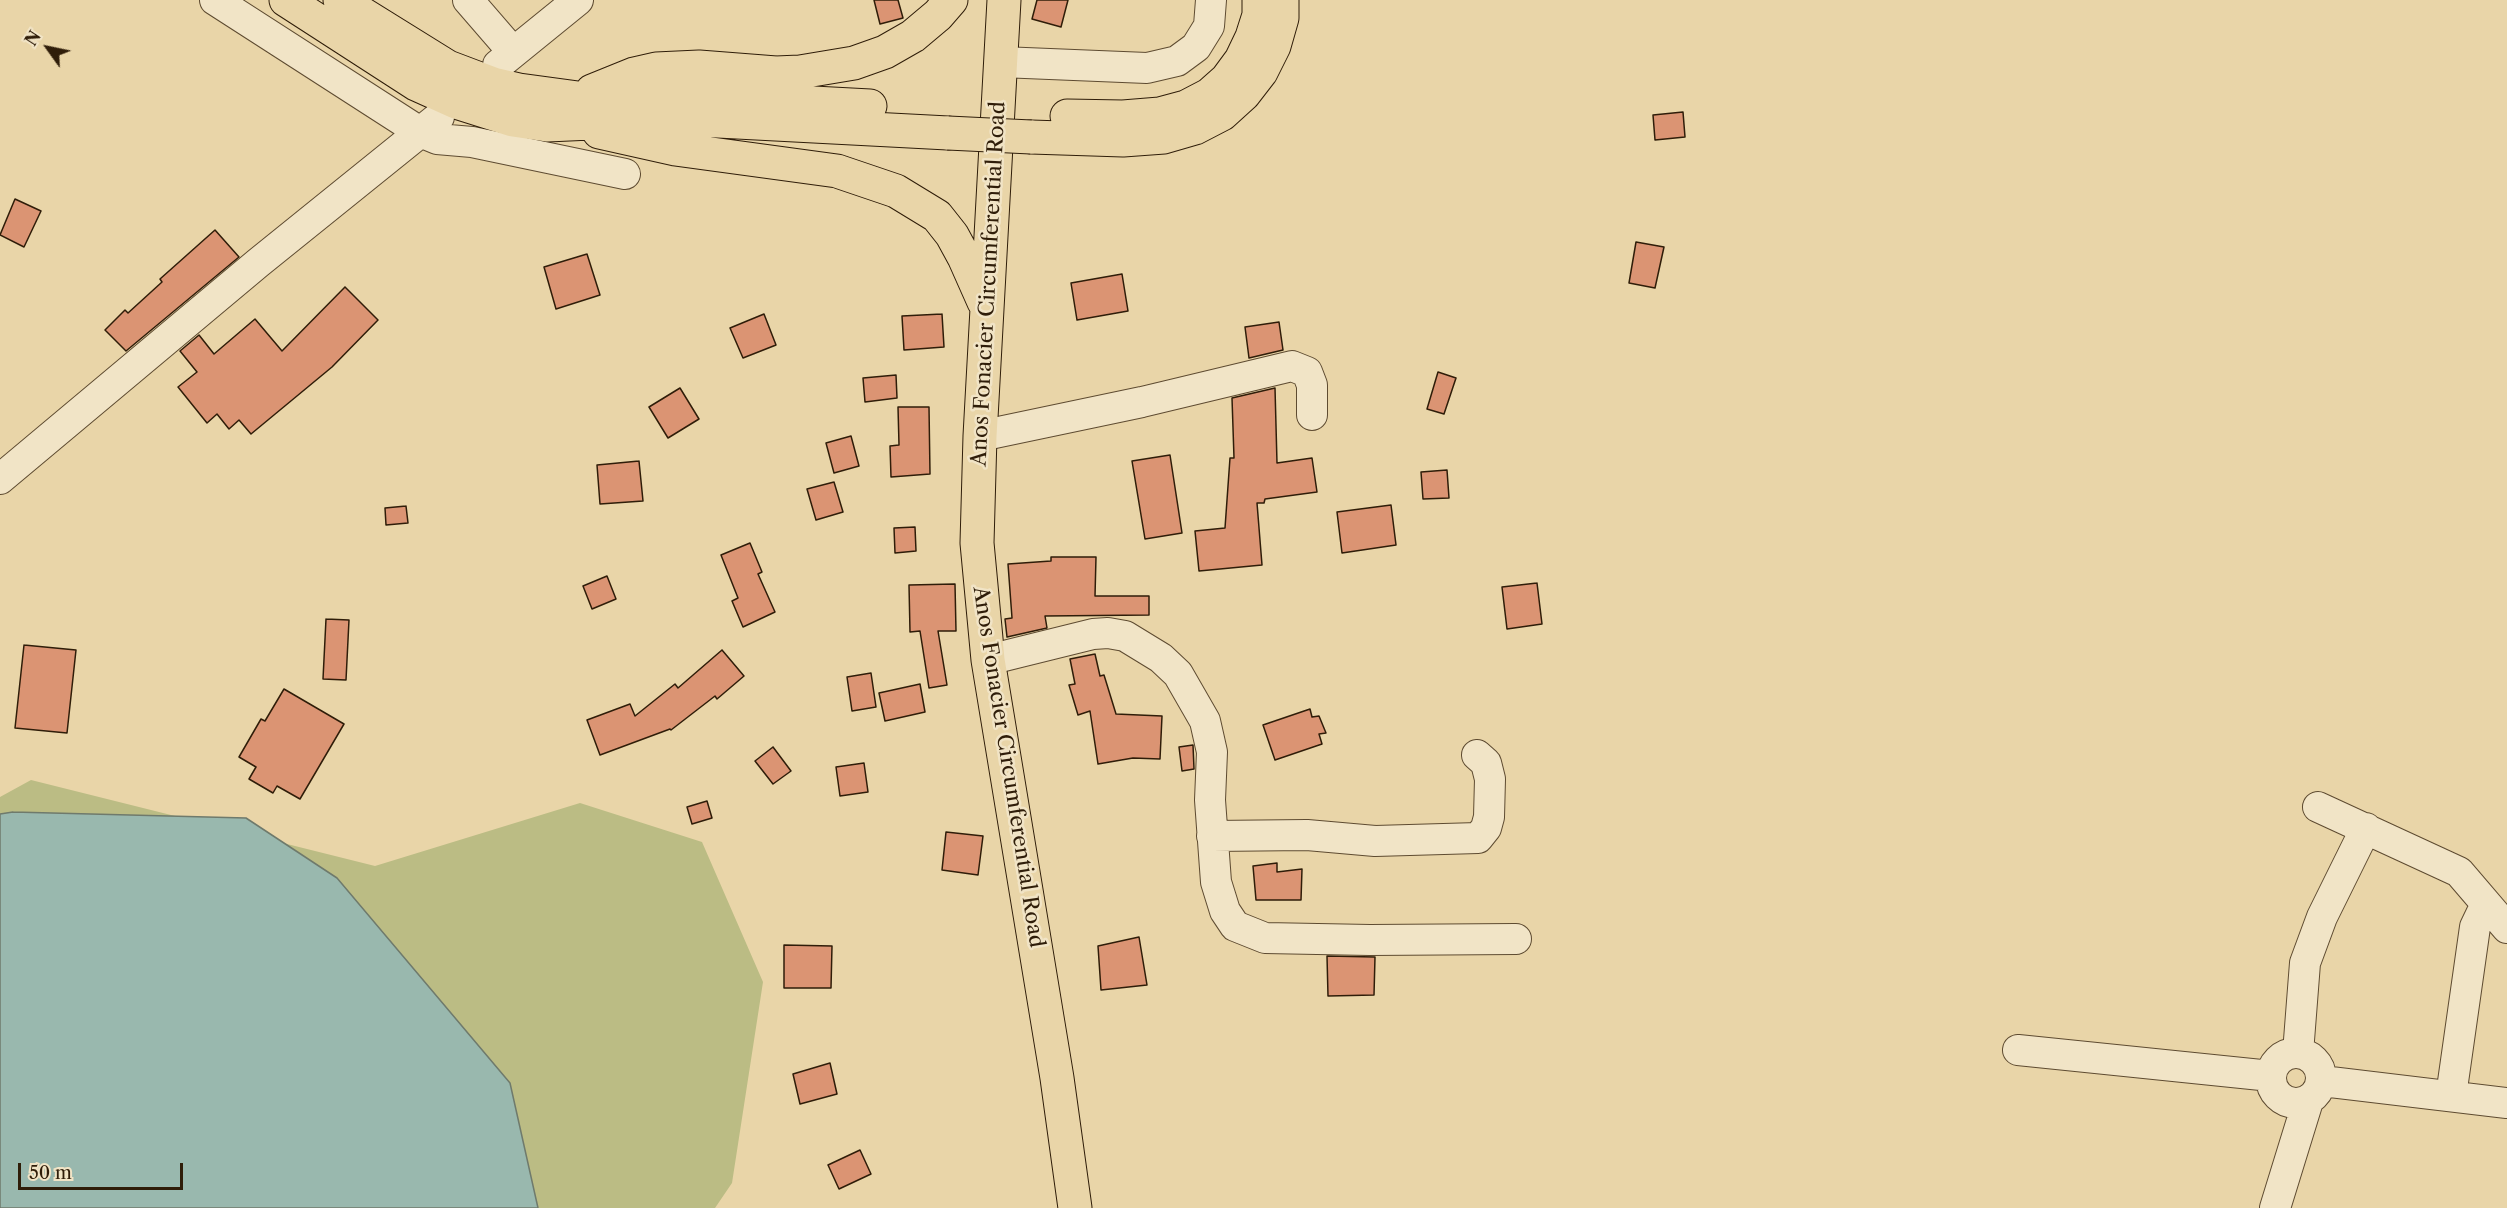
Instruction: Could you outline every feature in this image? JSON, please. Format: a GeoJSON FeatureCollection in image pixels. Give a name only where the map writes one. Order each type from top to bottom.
{"type":"FeatureCollection","features":[{"type":"Feature","properties":{"kind":"main road"},"geometry":{"type":"LineString","coordinates":[[286,0],[435,94],[484,112],[513,120],[547,125],[578,111],[625,77],[657,69],[699,67],[776,73],[826,69],[854,63],[885,52],[913,36],[938,15],[951,0]]}},
{"type":"Feature","properties":{"kind":"main road"},"geometry":{"type":"LineString","coordinates":[[340,0],[431,58],[467,75],[578,111],[609,135],[675,149],[837,171],[896,191],[937,216],[952,235],[987,309]]}},
{"type":"Feature","properties":{"kind":"main road","name":"Anos Fonacier Circumferential Road"},"geometry":{"type":"LineString","coordinates":[[1004,0],[980,436],[977,543],[988,660],[1055,1067],[1075,1208]]}},
{"type":"Feature","properties":{"kind":"main road"},"geometry":{"type":"LineString","coordinates":[[1032,126],[1160,114],[1186,107],[1209,94],[1227,79],[1241,60],[1259,15],[1259,0]]}},
{"type":"Feature","properties":{"kind":"main road"},"geometry":{"type":"LineString","coordinates":[[578,111],[681,96],[949,122],[1032,126],[1123,140],[1164,137],[1195,128],[1222,114],[1244,94],[1261,72],[1274,46],[1282,18],[1282,0]]}},
{"type":"Feature","properties":{"kind":"street"},"geometry":{"type":"LineString","coordinates":[[215,0],[430,125],[436,140],[472,142],[625,174]]}},
{"type":"Feature","properties":{"kind":"street"},"geometry":{"type":"LineString","coordinates":[[468,0],[506,58],[578,0]]}},
{"type":"Feature","properties":{"kind":"street"},"geometry":{"type":"LineString","coordinates":[[1000,62],[1147,68],[1177,61],[1196,47],[1209,26],[1211,0]]}},
{"type":"Feature","properties":{"kind":"street"},"geometry":{"type":"LineString","coordinates":[[2,476],[258,263],[430,125]]}},
{"type":"Feature","properties":{"kind":"street"},"geometry":{"type":"LineString","coordinates":[[980,436],[1142,402],[1292,366],[1307,372],[1312,384],[1312,416]]}},
{"type":"Feature","properties":{"kind":"street"},"geometry":{"type":"LineString","coordinates":[[988,660],[1093,634],[1108,633],[1125,636],[1161,658],[1178,674],[1205,721],[1212,752],[1212,836],[1216,882],[1225,911],[1235,926],[1265,938],[1516,939]]}},
{"type":"Feature","properties":{"kind":"street"},"geometry":{"type":"LineString","coordinates":[[1212,836],[1307,835],[1375,840],[1478,838],[1489,817],[1491,779],[1486,763],[1477,755]]}},
{"type":"Feature","properties":{"kind":"street"},"geometry":{"type":"LineString","coordinates":[[2318,807],[2459,872],[2507,928]]}},
{"type":"Feature","properties":{"kind":"street"},"geometry":{"type":"LineString","coordinates":[[2298,1053],[2305,963],[2322,917],[2366,828]]}},
{"type":"Feature","properties":{"kind":"street"},"geometry":{"type":"LineString","coordinates":[[2451,1096],[2475,927],[2486,904]]}},
{"type":"Feature","properties":{"kind":"street"},"geometry":{"type":"LineString","coordinates":[[2018,1050],[2271,1076]]}},
{"type":"Feature","properties":{"kind":"street"},"geometry":{"type":"LineString","coordinates":[[2275,1208],[2306,1095],[2319,1067],[2311,1057],[2298,1053],[2285,1055],[2275,1064],[2271,1076],[2272,1087],[2279,1097],[2306,1095],[2451,1096],[2507,1103]]}},
{"type":"Feature","properties":{"kind":"street"},"geometry":{"type":"LineString","coordinates":[[2254,1208],[2279,1124],[2306,1095]]}},
{"type":"Feature","properties":{"kind":"green space"},"geometry":{"type":"Polygon","coordinates":[[[31,780],[375,866],[580,803],[702,842],[763,982],[732,1183],[715,1208],[437,1208],[0,968],[0,797],[31,780]]]}},
{"type":"Feature","properties":{"kind":"water"},"geometry":{"type":"Polygon","coordinates":[[[13,812],[246,818],[337,878],[510,1083],[538,1208],[0,1208],[0,814],[13,812]]]}},
{"type":"Feature","properties":{"kind":"building"},"geometry":{"type":"Polygon","coordinates":[[[874,0],[898,0],[903,18],[880,24],[874,0]]]}},
{"type":"Feature","properties":{"kind":"building"},"geometry":{"type":"Polygon","coordinates":[[[1037,0],[1068,0],[1061,27],[1032,19],[1037,0]]]}},
{"type":"Feature","properties":{"kind":"building"},"geometry":{"type":"Polygon","coordinates":[[[1683,112],[1685,137],[1655,140],[1653,115],[1683,112]]]}},
{"type":"Feature","properties":{"kind":"building"},"geometry":{"type":"Polygon","coordinates":[[[15,199],[41,211],[24,247],[0,235],[15,199]]]}},
{"type":"Feature","properties":{"kind":"building"},"geometry":{"type":"Polygon","coordinates":[[[215,230],[239,257],[126,351],[105,330],[125,310],[128,313],[162,282],[160,279],[215,230]]]}},
{"type":"Feature","properties":{"kind":"building"},"geometry":{"type":"Polygon","coordinates":[[[1636,242],[1664,247],[1655,288],[1629,283],[1636,242]]]}},
{"type":"Feature","properties":{"kind":"building"},"geometry":{"type":"Polygon","coordinates":[[[587,254],[600,295],[556,309],[544,267],[587,254]]]}},
{"type":"Feature","properties":{"kind":"building"},"geometry":{"type":"Polygon","coordinates":[[[1122,274],[1128,311],[1077,320],[1071,283],[1122,274]]]}},
{"type":"Feature","properties":{"kind":"building"},"geometry":{"type":"Polygon","coordinates":[[[345,287],[378,320],[332,367],[251,434],[239,420],[229,429],[217,414],[207,423],[178,387],[197,372],[180,351],[199,335],[214,354],[255,319],[282,351],[345,287]]]}},
{"type":"Feature","properties":{"kind":"building"},"geometry":{"type":"Polygon","coordinates":[[[764,314],[776,345],[743,358],[730,328],[764,314]]]}},
{"type":"Feature","properties":{"kind":"building"},"geometry":{"type":"Polygon","coordinates":[[[942,314],[944,347],[904,350],[902,316],[942,314]]]}},
{"type":"Feature","properties":{"kind":"building"},"geometry":{"type":"Polygon","coordinates":[[[1279,322],[1283,350],[1249,358],[1245,327],[1279,322]]]}},
{"type":"Feature","properties":{"kind":"building"},"geometry":{"type":"Polygon","coordinates":[[[1438,372],[1456,378],[1444,414],[1427,409],[1438,372]]]}},
{"type":"Feature","properties":{"kind":"building"},"geometry":{"type":"Polygon","coordinates":[[[896,375],[897,398],[865,402],[863,378],[896,375]]]}},
{"type":"Feature","properties":{"kind":"building"},"geometry":{"type":"Polygon","coordinates":[[[680,388],[699,419],[668,438],[649,407],[680,388]]]}},
{"type":"Feature","properties":{"kind":"building"},"geometry":{"type":"Polygon","coordinates":[[[1275,388],[1277,463],[1312,458],[1317,492],[1265,499],[1264,503],[1257,503],[1262,565],[1199,571],[1195,531],[1225,528],[1230,458],[1234,458],[1232,398],[1275,388]]]}},
{"type":"Feature","properties":{"kind":"building"},"geometry":{"type":"Polygon","coordinates":[[[898,407],[929,407],[930,474],[891,477],[890,446],[899,445],[898,407]]]}},
{"type":"Feature","properties":{"kind":"building"},"geometry":{"type":"Polygon","coordinates":[[[851,436],[859,466],[834,473],[826,443],[851,436]]]}},
{"type":"Feature","properties":{"kind":"building"},"geometry":{"type":"Polygon","coordinates":[[[1170,455],[1182,533],[1145,539],[1132,461],[1170,455]]]}},
{"type":"Feature","properties":{"kind":"building"},"geometry":{"type":"Polygon","coordinates":[[[639,461],[643,501],[600,504],[597,465],[639,461]]]}},
{"type":"Feature","properties":{"kind":"building"},"geometry":{"type":"Polygon","coordinates":[[[1447,470],[1449,498],[1423,499],[1421,472],[1447,470]]]}},
{"type":"Feature","properties":{"kind":"building"},"geometry":{"type":"Polygon","coordinates":[[[834,482],[843,512],[816,520],[807,489],[834,482]]]}},
{"type":"Feature","properties":{"kind":"building"},"geometry":{"type":"Polygon","coordinates":[[[1391,505],[1396,545],[1342,553],[1337,512],[1391,505]]]}},
{"type":"Feature","properties":{"kind":"building"},"geometry":{"type":"Polygon","coordinates":[[[406,506],[408,523],[386,525],[385,508],[406,506]]]}},
{"type":"Feature","properties":{"kind":"building"},"geometry":{"type":"Polygon","coordinates":[[[915,527],[916,551],[895,553],[894,528],[915,527]]]}},
{"type":"Feature","properties":{"kind":"building"},"geometry":{"type":"Polygon","coordinates":[[[750,543],[762,572],[758,574],[775,612],[743,627],[732,601],[738,598],[721,555],[750,543]]]}},
{"type":"Feature","properties":{"kind":"building"},"geometry":{"type":"Polygon","coordinates":[[[1051,557],[1096,557],[1095,596],[1149,596],[1149,615],[1045,616],[1047,628],[1007,637],[1005,619],[1012,618],[1008,564],[1051,561],[1051,557]]]}},
{"type":"Feature","properties":{"kind":"building"},"geometry":{"type":"Polygon","coordinates":[[[607,576],[616,599],[592,609],[583,586],[607,576]]]}},
{"type":"Feature","properties":{"kind":"building"},"geometry":{"type":"Polygon","coordinates":[[[1537,583],[1542,624],[1507,629],[1502,587],[1537,583]]]}},
{"type":"Feature","properties":{"kind":"building"},"geometry":{"type":"Polygon","coordinates":[[[955,584],[956,631],[938,631],[947,685],[929,688],[920,631],[910,632],[909,585],[955,584]]]}},
{"type":"Feature","properties":{"kind":"building"},"geometry":{"type":"Polygon","coordinates":[[[326,619],[349,620],[346,680],[323,679],[326,619]]]}},
{"type":"Feature","properties":{"kind":"building"},"geometry":{"type":"Polygon","coordinates":[[[24,645],[76,650],[67,733],[15,728],[24,645]]]}},
{"type":"Feature","properties":{"kind":"building"},"geometry":{"type":"Polygon","coordinates":[[[722,650],[744,676],[717,699],[715,696],[671,730],[600,755],[587,720],[630,704],[635,716],[675,684],[678,688],[722,650]]]}},
{"type":"Feature","properties":{"kind":"building"},"geometry":{"type":"Polygon","coordinates":[[[1095,654],[1100,676],[1104,675],[1116,714],[1162,716],[1160,759],[1133,758],[1098,764],[1090,711],[1078,715],[1069,685],[1075,684],[1070,659],[1095,654]]]}},
{"type":"Feature","properties":{"kind":"building"},"geometry":{"type":"Polygon","coordinates":[[[871,673],[876,707],[852,711],[847,677],[871,673]]]}},
{"type":"Feature","properties":{"kind":"building"},"geometry":{"type":"Polygon","coordinates":[[[920,684],[925,712],[885,721],[879,693],[920,684]]]}},
{"type":"Feature","properties":{"kind":"building"},"geometry":{"type":"Polygon","coordinates":[[[284,689],[344,724],[300,799],[277,786],[273,793],[249,779],[256,767],[239,757],[261,719],[265,721],[284,689]]]}},
{"type":"Feature","properties":{"kind":"building"},"geometry":{"type":"Polygon","coordinates":[[[1310,709],[1312,717],[1319,716],[1326,733],[1319,734],[1322,744],[1275,760],[1263,725],[1310,709]]]}},
{"type":"Feature","properties":{"kind":"building"},"geometry":{"type":"Polygon","coordinates":[[[1193,745],[1194,769],[1182,771],[1179,747],[1193,745]]]}},
{"type":"Feature","properties":{"kind":"building"},"geometry":{"type":"Polygon","coordinates":[[[773,747],[791,771],[773,784],[755,761],[773,747]]]}},
{"type":"Feature","properties":{"kind":"building"},"geometry":{"type":"Polygon","coordinates":[[[864,763],[868,792],[840,796],[836,767],[864,763]]]}},
{"type":"Feature","properties":{"kind":"building"},"geometry":{"type":"Polygon","coordinates":[[[707,801],[712,818],[692,824],[687,807],[707,801]]]}},
{"type":"Feature","properties":{"kind":"building"},"geometry":{"type":"Polygon","coordinates":[[[946,832],[983,836],[978,875],[942,870],[946,832]]]}},
{"type":"Feature","properties":{"kind":"building"},"geometry":{"type":"Polygon","coordinates":[[[1277,863],[1277,872],[1302,869],[1301,900],[1256,900],[1253,866],[1277,863]]]}},
{"type":"Feature","properties":{"kind":"building"},"geometry":{"type":"Polygon","coordinates":[[[1139,937],[1147,985],[1101,990],[1098,946],[1139,937]]]}},
{"type":"Feature","properties":{"kind":"building"},"geometry":{"type":"Polygon","coordinates":[[[784,945],[832,946],[831,988],[784,988],[784,945]]]}},
{"type":"Feature","properties":{"kind":"building"},"geometry":{"type":"Polygon","coordinates":[[[1327,956],[1375,957],[1374,995],[1328,996],[1327,956]]]}},
{"type":"Feature","properties":{"kind":"building"},"geometry":{"type":"Polygon","coordinates":[[[830,1063],[837,1094],[800,1104],[793,1074],[830,1063]]]}},
{"type":"Feature","properties":{"kind":"building"},"geometry":{"type":"Polygon","coordinates":[[[860,1150],[871,1174],[839,1189],[828,1165],[860,1150]]]}}]}
